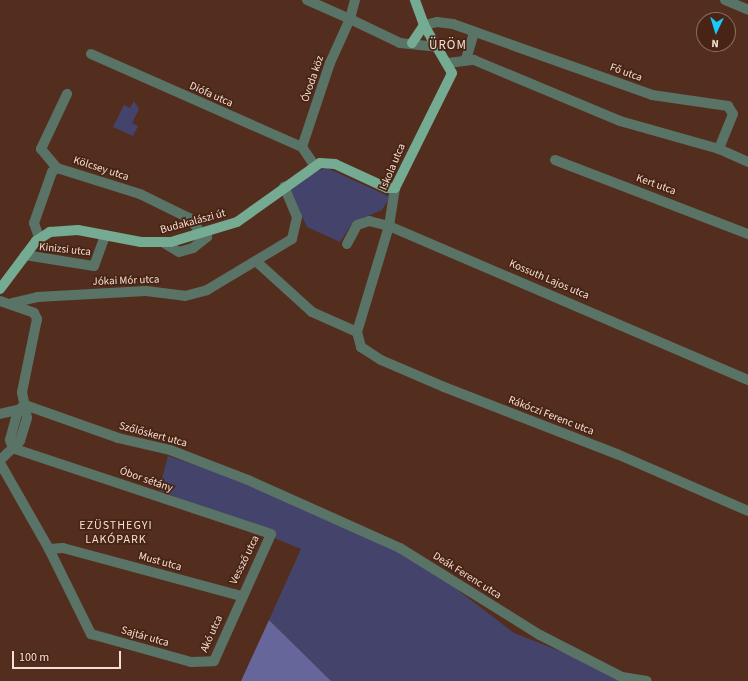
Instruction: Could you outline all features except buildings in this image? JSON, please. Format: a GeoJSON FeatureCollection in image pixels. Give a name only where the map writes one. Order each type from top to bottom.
{"type":"FeatureCollection","features":[{"type":"Feature","properties":{"kind":"main road"},"geometry":{"type":"LineString","coordinates":[[415,0],[424,25],[448,63]]}},
{"type":"Feature","properties":{"kind":"main road"},"geometry":{"type":"LineString","coordinates":[[412,43],[424,25]]}},
{"type":"Feature","properties":{"kind":"main road","name":"Iskola utca"},"geometry":{"type":"LineString","coordinates":[[396,188],[428,117],[450,81],[448,63]]}},
{"type":"Feature","properties":{"kind":"main road"},"geometry":{"type":"LineString","coordinates":[[314,165],[335,164],[381,186],[396,188]]}},
{"type":"Feature","properties":{"kind":"main road","name":"Budakalászi út"},"geometry":{"type":"LineString","coordinates":[[39,237],[60,229],[164,243],[237,222],[314,165]]}},
{"type":"Feature","properties":{"kind":"main road"},"geometry":{"type":"LineString","coordinates":[[0,289],[39,237]]}},
{"type":"Feature","properties":{"kind":"street"},"geometry":{"type":"LineString","coordinates":[[307,0],[393,40],[437,47]]}},
{"type":"Feature","properties":{"kind":"street","name":"Óvoda köz"},"geometry":{"type":"LineString","coordinates":[[302,147],[330,63],[350,20],[355,0]]}},
{"type":"Feature","properties":{"kind":"street"},"geometry":{"type":"LineString","coordinates":[[408,0],[415,0]]}},
{"type":"Feature","properties":{"kind":"street"},"geometry":{"type":"LineString","coordinates":[[725,0],[748,10]]}},
{"type":"Feature","properties":{"kind":"street","name":"Fő utca"},"geometry":{"type":"LineString","coordinates":[[424,25],[437,22],[517,45],[652,95],[728,106],[733,114],[719,149]]}},
{"type":"Feature","properties":{"kind":"street"},"geometry":{"type":"LineString","coordinates":[[466,59],[474,32]]}},
{"type":"Feature","properties":{"kind":"street","name":"Diófa utca"},"geometry":{"type":"LineString","coordinates":[[92,54],[302,147]]}},
{"type":"Feature","properties":{"kind":"street"},"geometry":{"type":"LineString","coordinates":[[448,63],[466,59],[620,121],[719,149],[748,162]]}},
{"type":"Feature","properties":{"kind":"street"},"geometry":{"type":"LineString","coordinates":[[57,168],[41,149],[67,94]]}},
{"type":"Feature","properties":{"kind":"street"},"geometry":{"type":"LineString","coordinates":[[302,147],[314,165]]}},
{"type":"Feature","properties":{"kind":"street","name":"Kert utca"},"geometry":{"type":"LineString","coordinates":[[555,160],[748,234]]}},
{"type":"Feature","properties":{"kind":"street","name":"Kölcsey utca"},"geometry":{"type":"LineString","coordinates":[[39,237],[34,223],[52,172],[57,168],[140,194],[189,218],[204,232]]}},
{"type":"Feature","properties":{"kind":"street","name":"Jókai Mór utca"},"geometry":{"type":"LineString","coordinates":[[12,303],[37,297],[146,291],[185,296],[207,290],[258,263],[289,243],[297,232],[297,216],[284,187]]}},
{"type":"Feature","properties":{"kind":"street","name":"Iskola utca"},"geometry":{"type":"LineString","coordinates":[[357,332],[389,226],[396,188]]}},
{"type":"Feature","properties":{"kind":"street","name":"Kossuth Lajos utca"},"geometry":{"type":"LineString","coordinates":[[347,244],[357,225],[369,221],[389,226],[748,380]]}},
{"type":"Feature","properties":{"kind":"street","name":"Kinizsi utca"},"geometry":{"type":"LineString","coordinates":[[25,255],[94,266],[105,235]]}},
{"type":"Feature","properties":{"kind":"street"},"geometry":{"type":"LineString","coordinates":[[258,263],[312,312],[357,332]]}},
{"type":"Feature","properties":{"kind":"street"},"geometry":{"type":"LineString","coordinates":[[0,301],[12,303],[34,313],[37,319],[22,392],[22,407],[10,440],[13,448],[0,462],[50,549]]}},
{"type":"Feature","properties":{"kind":"street","name":"Rákóczi Ferenc utca"},"geometry":{"type":"LineString","coordinates":[[357,332],[361,347],[381,360],[617,454],[748,511]]}},
{"type":"Feature","properties":{"kind":"street"},"geometry":{"type":"LineString","coordinates":[[0,414],[22,407]]}},
{"type":"Feature","properties":{"kind":"street","name":"Szőlőskert utca"},"geometry":{"type":"LineString","coordinates":[[22,407],[111,436],[170,450],[273,491]]}},
{"type":"Feature","properties":{"kind":"street","name":"Óbor sétány"},"geometry":{"type":"LineString","coordinates":[[13,448],[271,534]]}},
{"type":"Feature","properties":{"kind":"street","name":"Deák Ferenc utca"},"geometry":{"type":"LineString","coordinates":[[273,491],[400,548],[540,635],[622,677],[647,681]]}},
{"type":"Feature","properties":{"kind":"street","name":"Vessző utca"},"geometry":{"type":"LineString","coordinates":[[241,596],[271,534]]}},
{"type":"Feature","properties":{"kind":"street","name":"Must utca"},"geometry":{"type":"LineString","coordinates":[[50,549],[64,548],[241,596]]}},
{"type":"Feature","properties":{"kind":"street","name":"Sajtár utca"},"geometry":{"type":"LineString","coordinates":[[50,549],[91,634],[192,662]]}},
{"type":"Feature","properties":{"kind":"street","name":"Akó utca"},"geometry":{"type":"LineString","coordinates":[[192,662],[214,661],[241,596]]}},
{"type":"Feature","properties":{"kind":"shaded area"},"geometry":{"type":"Polygon","coordinates":[[[134,101],[139,109],[132,123],[138,126],[133,136],[113,127],[124,105],[130,108],[134,101]]]}},
{"type":"Feature","properties":{"kind":"shaded area"},"geometry":{"type":"Polygon","coordinates":[[[327,168],[390,197],[382,210],[353,222],[340,242],[307,227],[290,190],[311,173],[327,168]]]}},
{"type":"Feature","properties":{"kind":"shaded area"},"geometry":{"type":"Polygon","coordinates":[[[168,456],[273,491],[420,561],[514,633],[636,681],[331,681],[269,620],[301,549],[159,490],[168,456]]]}},
{"type":"Feature","properties":{"kind":"shaded area"},"geometry":{"type":"Polygon","coordinates":[[[269,620],[331,681],[241,681],[269,620]]]}},
{"type":"Feature","properties":{"kind":"district","name":"ÜRÖM"},"geometry":{"type":"Point","coordinates":[448,45]}},
{"type":"Feature","properties":{"kind":"district","name":"EZÜSTHEGYI LAKÓPARK"},"geometry":{"type":"Point","coordinates":[116,533]}}]}
